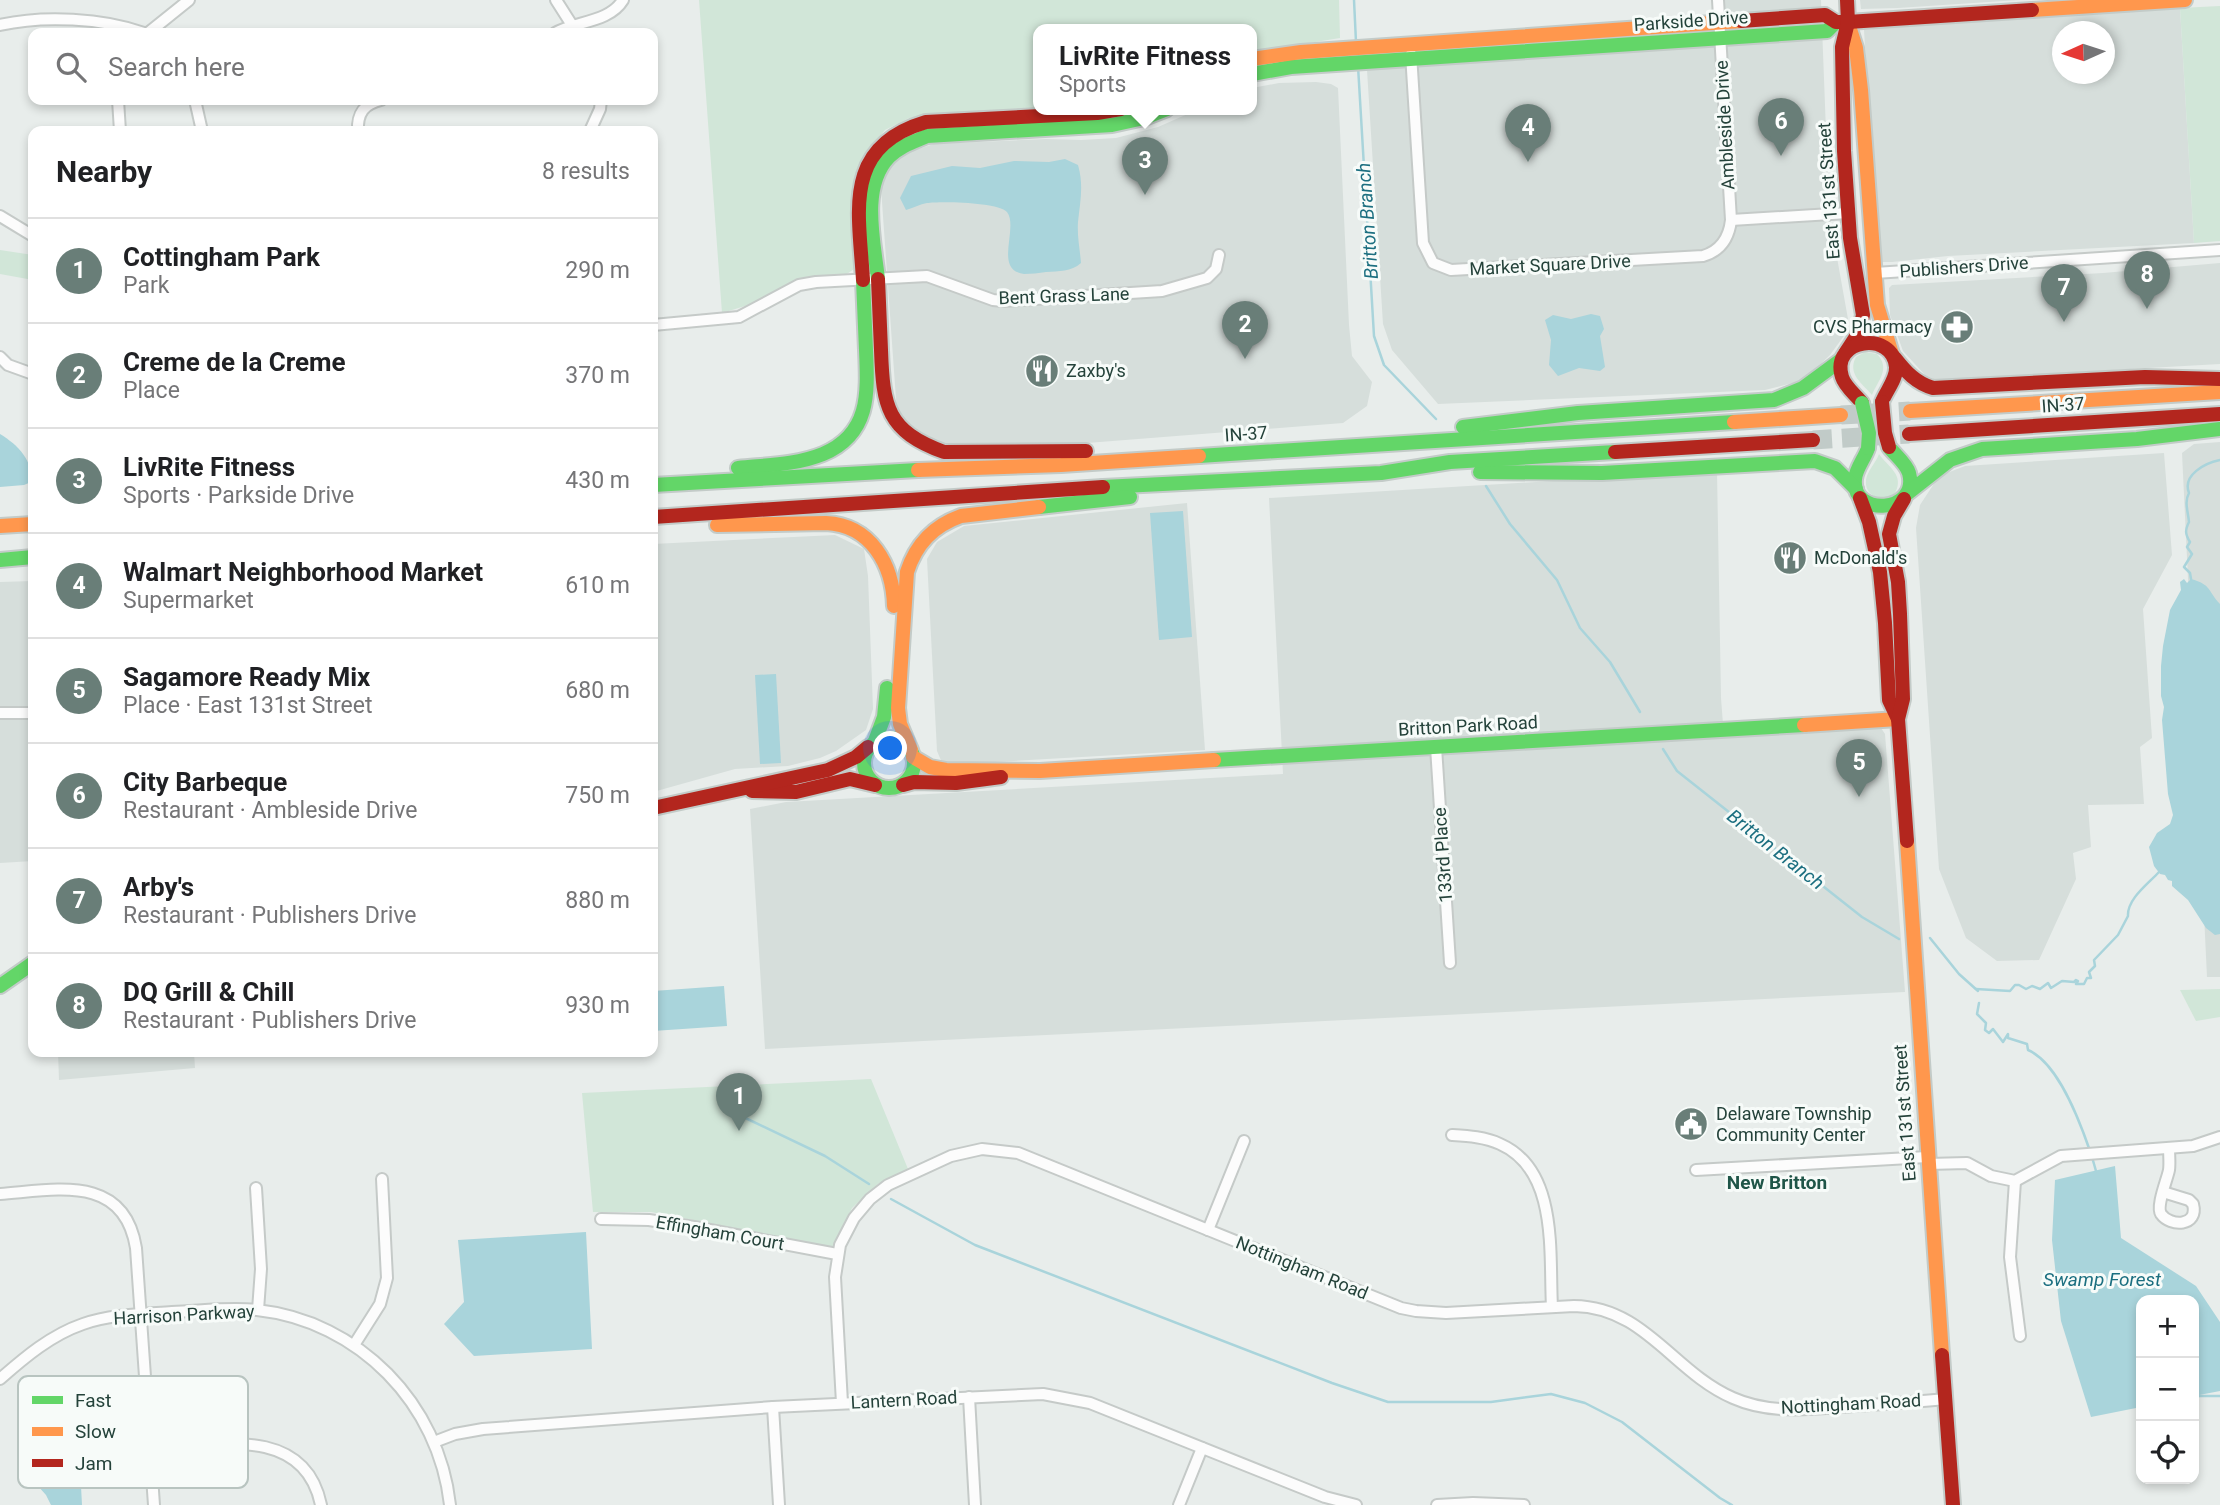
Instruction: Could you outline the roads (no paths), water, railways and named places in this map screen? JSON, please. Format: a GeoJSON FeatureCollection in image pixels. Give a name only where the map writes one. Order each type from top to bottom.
{"type":"FeatureCollection","features":[{"type":"Feature","properties":{"kind":"main road","name":"East 131st Street"},"geometry":{"type":"LineString","coordinates":[[1843,356],[1859,332],[1863,315],[1848,213],[1842,85],[1842,22],[1847,0]]}},
{"type":"Feature","properties":{"kind":"main road","name":"Parkside Drive"},"geometry":{"type":"LineString","coordinates":[[1257,58],[1279,54],[1363,55],[1825,15],[1842,22],[2185,0]]}},
{"type":"Feature","properties":{"kind":"main road","name":"Parkside Drive"},"geometry":{"type":"LineString","coordinates":[[1411,51],[1827,31],[1842,22]]}},
{"type":"Feature","properties":{"kind":"main road","name":"East 131st Street"},"geometry":{"type":"LineString","coordinates":[[1842,22],[1856,48],[1879,316],[1893,356]]}},
{"type":"Feature","properties":{"kind":"main road","name":"Parkside Drive"},"geometry":{"type":"LineString","coordinates":[[1257,73],[1343,56]]}},
{"type":"Feature","properties":{"kind":"main road"},"geometry":{"type":"LineString","coordinates":[[1059,115],[926,122],[897,132],[875,152],[863,174],[858,197],[871,279],[883,393],[888,407],[899,425],[919,443],[944,452],[1180,449],[1219,455]]}},
{"type":"Feature","properties":{"kind":"main road"},"geometry":{"type":"LineString","coordinates":[[658,476],[808,460],[827,453],[847,438],[859,421],[867,397],[873,192],[881,166],[890,154],[927,136],[1112,125],[1152,115]]}},
{"type":"Feature","properties":{"kind":"main road"},"geometry":{"type":"LineString","coordinates":[[1341,447],[1392,436],[1578,412],[1774,400],[1803,388],[1855,345],[1871,343],[1881,345],[1912,379],[1933,388],[2146,377],[2220,379]]}},
{"type":"Feature","properties":{"kind":"main road"},"geometry":{"type":"LineString","coordinates":[[1843,356],[1843,380],[1862,403],[1868,433],[1868,448],[1856,473],[1858,494]]}},
{"type":"Feature","properties":{"kind":"main road"},"geometry":{"type":"LineString","coordinates":[[1893,356],[1895,373],[1882,402],[1884,425],[1889,447],[1908,471],[1910,481],[1906,496]]}},
{"type":"Feature","properties":{"kind":"main road","name":"IN-37"},"geometry":{"type":"LineString","coordinates":[[1910,411],[2220,392]]}},
{"type":"Feature","properties":{"kind":"main road","name":"IN-37"},"geometry":{"type":"LineString","coordinates":[[1909,434],[2220,414]]}},
{"type":"Feature","properties":{"kind":"main road","name":"IN-37"},"geometry":{"type":"LineString","coordinates":[[658,485],[891,471],[1061,465],[1841,415]]}},
{"type":"Feature","properties":{"kind":"main road"},"geometry":{"type":"LineString","coordinates":[[658,517],[1142,484],[1381,473],[1573,473],[1815,461],[1835,468],[1869,505],[1879,508],[1893,505],[1950,460],[1982,449],[2137,439],[2220,429]]}},
{"type":"Feature","properties":{"kind":"main road"},"geometry":{"type":"LineString","coordinates":[[1381,473],[1450,462],[1813,440]]}},
{"type":"Feature","properties":{"kind":"main road"},"geometry":{"type":"LineString","coordinates":[[740,789],[790,793],[850,779],[883,788],[899,787],[911,775],[914,767],[912,753],[900,724],[898,708],[907,572],[916,548],[935,528],[951,519],[968,514],[1304,478]]}},
{"type":"Feature","properties":{"kind":"main road","name":"East 131st Street"},"geometry":{"type":"LineString","coordinates":[[1858,494],[1878,554],[1889,700],[1898,719]]}},
{"type":"Feature","properties":{"kind":"main road","name":"East 131st Street"},"geometry":{"type":"LineString","coordinates":[[1906,496],[1894,516],[1889,534],[1898,582],[1903,699],[1898,719],[1953,1505]]}},
{"type":"Feature","properties":{"kind":"main road"},"geometry":{"type":"LineString","coordinates":[[0,526],[28,524]]}},
{"type":"Feature","properties":{"kind":"main road"},"geometry":{"type":"LineString","coordinates":[[658,525],[834,524],[856,531],[869,541],[885,562],[894,591],[885,709],[863,764],[869,779],[875,785]]}},
{"type":"Feature","properties":{"kind":"main road"},"geometry":{"type":"LineString","coordinates":[[0,560],[28,558]]}},
{"type":"Feature","properties":{"kind":"main road","name":"Britton Park Road"},"geometry":{"type":"LineString","coordinates":[[912,753],[930,767],[946,770],[1040,771],[1898,719]]}},
{"type":"Feature","properties":{"kind":"main road"},"geometry":{"type":"LineString","coordinates":[[658,807],[804,777],[835,768],[856,757],[872,744],[891,737],[906,744],[912,753]]}},
{"type":"Feature","properties":{"kind":"main road","name":"Britton Park Road"},"geometry":{"type":"LineString","coordinates":[[899,787],[914,782],[956,783],[1040,771]]}},
{"type":"Feature","properties":{"kind":"main road"},"geometry":{"type":"LineString","coordinates":[[0,986],[28,966]]}},
{"type":"Feature","properties":{"kind":"street"},"geometry":{"type":"LineString","coordinates":[[153,28],[189,0]]}},
{"type":"Feature","properties":{"kind":"street"},"geometry":{"type":"LineString","coordinates":[[556,0],[574,28]]}},
{"type":"Feature","properties":{"kind":"street"},"geometry":{"type":"LineString","coordinates":[[577,28],[619,6],[623,0]]}},
{"type":"Feature","properties":{"kind":"street","name":"Ambleside Drive"},"geometry":{"type":"LineString","coordinates":[[1718,0],[1731,220],[1730,230],[1718,247]]}},
{"type":"Feature","properties":{"kind":"street"},"geometry":{"type":"LineString","coordinates":[[0,24],[43,19],[128,28]]}},
{"type":"Feature","properties":{"kind":"street","name":"Market Square Drive"},"geometry":{"type":"LineString","coordinates":[[1411,51],[1423,243],[1433,263],[1451,270],[1491,268],[1703,256],[1714,253],[1718,247]]}},
{"type":"Feature","properties":{"kind":"street"},"geometry":{"type":"LineString","coordinates":[[118,105],[120,126]]}},
{"type":"Feature","properties":{"kind":"street"},"geometry":{"type":"LineString","coordinates":[[196,105],[201,126]]}},
{"type":"Feature","properties":{"kind":"street"},"geometry":{"type":"LineString","coordinates":[[358,126],[358,118],[367,105]]}},
{"type":"Feature","properties":{"kind":"street"},"geometry":{"type":"LineString","coordinates":[[592,126],[600,105]]}},
{"type":"Feature","properties":{"kind":"street"},"geometry":{"type":"LineString","coordinates":[[1731,220],[1848,213]]}},
{"type":"Feature","properties":{"kind":"street"},"geometry":{"type":"LineString","coordinates":[[0,216],[28,233]]}},
{"type":"Feature","properties":{"kind":"street","name":"Publishers Drive"},"geometry":{"type":"LineString","coordinates":[[1875,273],[2220,250]]}},
{"type":"Feature","properties":{"kind":"street","name":"Bent Grass Lane"},"geometry":{"type":"LineString","coordinates":[[658,325],[739,317],[804,284],[871,279],[933,277],[1003,301],[1162,292],[1208,278],[1216,269],[1219,255]]}},
{"type":"Feature","properties":{"kind":"street"},"geometry":{"type":"LineString","coordinates":[[0,357],[8,365],[28,372]]}},
{"type":"Feature","properties":{"kind":"street"},"geometry":{"type":"LineString","coordinates":[[0,713],[28,713]]}},
{"type":"Feature","properties":{"kind":"street","name":"133rd Place"},"geometry":{"type":"LineString","coordinates":[[1436,747],[1450,963]]}},
{"type":"Feature","properties":{"kind":"street"},"geometry":{"type":"LineString","coordinates":[[1452,1135],[1475,1137],[1501,1144],[1517,1155],[1536,1178],[1547,1213],[1552,1307]]}},
{"type":"Feature","properties":{"kind":"street"},"geometry":{"type":"LineString","coordinates":[[1696,1170],[1928,1160],[1967,1163],[1991,1176],[2015,1181],[2051,1160],[2072,1154],[2201,1145],[2220,1138]]}},
{"type":"Feature","properties":{"kind":"street"},"geometry":{"type":"LineString","coordinates":[[1208,1230],[1244,1141]]}},
{"type":"Feature","properties":{"kind":"street"},"geometry":{"type":"LineString","coordinates":[[2164,1192],[2169,1170],[2169,1148]]}},
{"type":"Feature","properties":{"kind":"street","name":"Nottingham Road"},"geometry":{"type":"LineString","coordinates":[[842,1404],[835,1286],[837,1254],[853,1218],[882,1189],[903,1177],[951,1156],[982,1149],[1018,1153],[1409,1310],[1446,1312],[1591,1307],[1623,1318],[1651,1336],[1712,1387],[1742,1402],[1796,1410],[1945,1399]]}},
{"type":"Feature","properties":{"kind":"street"},"geometry":{"type":"LineString","coordinates":[[354,1345],[380,1304],[387,1278],[382,1179]]}},
{"type":"Feature","properties":{"kind":"street"},"geometry":{"type":"LineString","coordinates":[[2015,1181],[2010,1257],[2020,1336]]}},
{"type":"Feature","properties":{"kind":"street"},"geometry":{"type":"LineString","coordinates":[[256,1188],[261,1269],[258,1310]]}},
{"type":"Feature","properties":{"kind":"street"},"geometry":{"type":"LineString","coordinates":[[0,1194],[81,1190],[99,1194],[113,1203],[126,1217],[134,1238],[145,1376]]}},
{"type":"Feature","properties":{"kind":"street","name":"Effingham Court"},"geometry":{"type":"LineString","coordinates":[[601,1219],[649,1220],[837,1254]]}},
{"type":"Feature","properties":{"kind":"street","name":"Harrison Parkway"},"geometry":{"type":"LineString","coordinates":[[0,1379],[33,1351],[74,1327],[98,1320],[217,1309],[258,1310],[300,1319],[354,1345],[381,1366],[402,1389],[434,1442],[445,1475],[450,1505]]}},
{"type":"Feature","properties":{"kind":"street","name":"Lantern Road"},"geometry":{"type":"LineString","coordinates":[[434,1442],[455,1434],[483,1429],[773,1407],[1028,1394],[1067,1397],[1113,1411],[1325,1497],[1356,1505]]}},
{"type":"Feature","properties":{"kind":"street"},"geometry":{"type":"LineString","coordinates":[[969,1396],[975,1505]]}},
{"type":"Feature","properties":{"kind":"street"},"geometry":{"type":"LineString","coordinates":[[773,1407],[779,1505]]}},
{"type":"Feature","properties":{"kind":"street"},"geometry":{"type":"LineString","coordinates":[[248,1443],[272,1448],[291,1458],[306,1472],[321,1505]]}},
{"type":"Feature","properties":{"kind":"street"},"geometry":{"type":"LineString","coordinates":[[1179,1505],[1202,1448]]}},
{"type":"Feature","properties":{"kind":"street"},"geometry":{"type":"LineString","coordinates":[[1437,1505],[1524,1505]]}},
{"type":"Feature","properties":{"kind":"water"},"geometry":{"type":"Polygon","coordinates":[[[1065,159],[1078,165],[1081,187],[1078,227],[1081,263],[1069,270],[1027,274],[1015,271],[1008,257],[1010,219],[1002,209],[982,204],[944,202],[924,204],[906,210],[900,198],[911,176],[952,166],[980,168],[1014,161],[1049,162],[1065,159]]]}},
{"type":"Feature","properties":{"kind":"water"},"geometry":{"type":"Polygon","coordinates":[[[1591,314],[1600,316],[1604,329],[1600,336],[1605,367],[1600,371],[1579,368],[1558,376],[1549,365],[1551,340],[1545,320],[1553,315],[1571,319],[1591,314]]]}},
{"type":"Feature","properties":{"kind":"water"},"geometry":{"type":"Polygon","coordinates":[[[0,434],[13,443],[27,460],[28,483],[0,487],[0,434]]]}},
{"type":"Feature","properties":{"kind":"water"},"geometry":{"type":"Polygon","coordinates":[[[1183,511],[1192,637],[1159,640],[1150,513],[1183,511]]]}},
{"type":"Feature","properties":{"kind":"water"},"geometry":{"type":"Polygon","coordinates":[[[2184,579],[2187,583],[2191,579],[2203,583],[2220,604],[2220,934],[2215,935],[2206,928],[2188,900],[2172,886],[2172,881],[2160,874],[2154,866],[2149,847],[2157,833],[2170,824],[2173,815],[2168,794],[2162,720],[2164,707],[2161,696],[2161,666],[2170,610],[2181,590],[2180,582],[2184,579]]]}},
{"type":"Feature","properties":{"kind":"water"},"geometry":{"type":"Polygon","coordinates":[[[776,674],[781,763],[760,764],[755,675],[776,674]]]}},
{"type":"Feature","properties":{"kind":"water"},"geometry":{"type":"Polygon","coordinates":[[[724,986],[727,1026],[658,1031],[658,991],[724,986]]]}},
{"type":"Feature","properties":{"kind":"water","name":"Swamp Forest"},"geometry":{"type":"Polygon","coordinates":[[[2115,1166],[2121,1238],[2196,1286],[2220,1322],[2220,1391],[2199,1395],[2199,1295],[2136,1295],[2136,1408],[2091,1417],[2061,1321],[2052,1240],[2055,1180],[2115,1166]]]}},
{"type":"Feature","properties":{"kind":"water"},"geometry":{"type":"Polygon","coordinates":[[[586,1232],[592,1349],[474,1356],[444,1324],[464,1302],[458,1240],[586,1232]]]}},
{"type":"Feature","properties":{"kind":"water"},"geometry":{"type":"Polygon","coordinates":[[[40,1488],[81,1488],[82,1505],[51,1505],[40,1488]]]}},
{"type":"Feature","properties":{"kind":"waterway","name":"Britton Branch"},"geometry":{"type":"LineString","coordinates":[[1354,0],[1356,42]]}},
{"type":"Feature","properties":{"kind":"waterway","name":"Britton Branch"},"geometry":{"type":"LineString","coordinates":[[1358,66],[1374,336],[1384,365],[1436,419]]}},
{"type":"Feature","properties":{"kind":"waterway"},"geometry":{"type":"LineString","coordinates":[[2191,579],[2190,573],[2184,567],[2192,554],[2187,547],[2190,542],[2186,532],[2189,522],[2189,481],[2196,471],[2220,460]]}},
{"type":"Feature","properties":{"kind":"waterway","name":"Britton Branch"},"geometry":{"type":"LineString","coordinates":[[1486,486],[1510,524],[1557,580],[1580,628],[1610,662],[1640,712]]}},
{"type":"Feature","properties":{"kind":"waterway","name":"Britton Branch"},"geometry":{"type":"LineString","coordinates":[[1663,749],[1677,771],[1862,917],[1899,939]]}},
{"type":"Feature","properties":{"kind":"waterway"},"geometry":{"type":"LineString","coordinates":[[1976,989],[2010,991],[2015,985],[2026,989],[2032,986],[2040,989],[2048,983],[2051,988],[2062,981],[2076,980],[2076,984],[2084,984],[2087,978],[2091,978],[2089,972],[2095,966],[2094,960],[2118,935],[2134,898],[2159,872]]}},
{"type":"Feature","properties":{"kind":"waterway","name":"Britton Branch"},"geometry":{"type":"LineString","coordinates":[[1930,938],[1959,974],[1978,991]]}},
{"type":"Feature","properties":{"kind":"waterway"},"geometry":{"type":"LineString","coordinates":[[1979,1003],[1977,1014],[1986,1023],[1985,1030],[1989,1033],[1993,1029],[2003,1042],[2008,1034],[2008,1038],[2027,1044],[2028,1050],[2049,1067],[2066,1093],[2090,1151]]}},
{"type":"Feature","properties":{"kind":"waterway"},"geometry":{"type":"LineString","coordinates":[[736,1089],[729,1102],[735,1113],[825,1156],[869,1184]]}},
{"type":"Feature","properties":{"kind":"waterway"},"geometry":{"type":"LineString","coordinates":[[2092,1157],[2096,1171]]}},
{"type":"Feature","properties":{"kind":"waterway"},"geometry":{"type":"LineString","coordinates":[[891,1199],[975,1245],[1332,1383],[1388,1402],[1491,1402],[1551,1394],[1585,1403],[1622,1422],[1732,1505]]}},
{"type":"Feature","properties":{"kind":"waterway"},"geometry":{"type":"LineString","coordinates":[[2199,1396],[2220,1396]]}},
{"type":"Feature","properties":{"kind":"tunnel"},"geometry":{"type":"LineString","coordinates":[[1841,415],[1910,411]]}},
{"type":"Feature","properties":{"kind":"tunnel"},"geometry":{"type":"LineString","coordinates":[[1813,440],[1909,434]]}},
{"type":"Feature","properties":{"kind":"place","name":"City Barbeque"},"geometry":{"type":"Point","coordinates":[1781,156]}},
{"type":"Feature","properties":{"kind":"place","name":"Walmart Neighborhood Market"},"geometry":{"type":"Point","coordinates":[1528,162]}},
{"type":"Feature","properties":{"kind":"place","name":"LivRite Fitness"},"geometry":{"type":"Point","coordinates":[1145,195]}},
{"type":"Feature","properties":{"kind":"place","name":"DQ Grill & Chill"},"geometry":{"type":"Point","coordinates":[2147,309]}},
{"type":"Feature","properties":{"kind":"place","name":"Arby's"},"geometry":{"type":"Point","coordinates":[2064,322]}},
{"type":"Feature","properties":{"kind":"place","name":"CVS Pharmacy"},"geometry":{"type":"Point","coordinates":[1957,327]}},
{"type":"Feature","properties":{"kind":"place","name":"Creme de la Creme"},"geometry":{"type":"Point","coordinates":[1245,359]}},
{"type":"Feature","properties":{"kind":"place","name":"Zaxby's"},"geometry":{"type":"Point","coordinates":[1042,371]}},
{"type":"Feature","properties":{"kind":"place","name":"McDonald's"},"geometry":{"type":"Point","coordinates":[1790,558]}},
{"type":"Feature","properties":{"kind":"place","name":"Sagamore Ready Mix"},"geometry":{"type":"Point","coordinates":[1859,797]}},
{"type":"Feature","properties":{"kind":"place","name":"Delaware Township Community Center"},"geometry":{"type":"Point","coordinates":[1691,1124]}},
{"type":"Feature","properties":{"kind":"place","name":"Cottingham Park"},"geometry":{"type":"Point","coordinates":[739,1131]}},
{"type":"Feature","properties":{"kind":"district","name":"New Britton"},"geometry":{"type":"Point","coordinates":[1777,1182]}}]}
